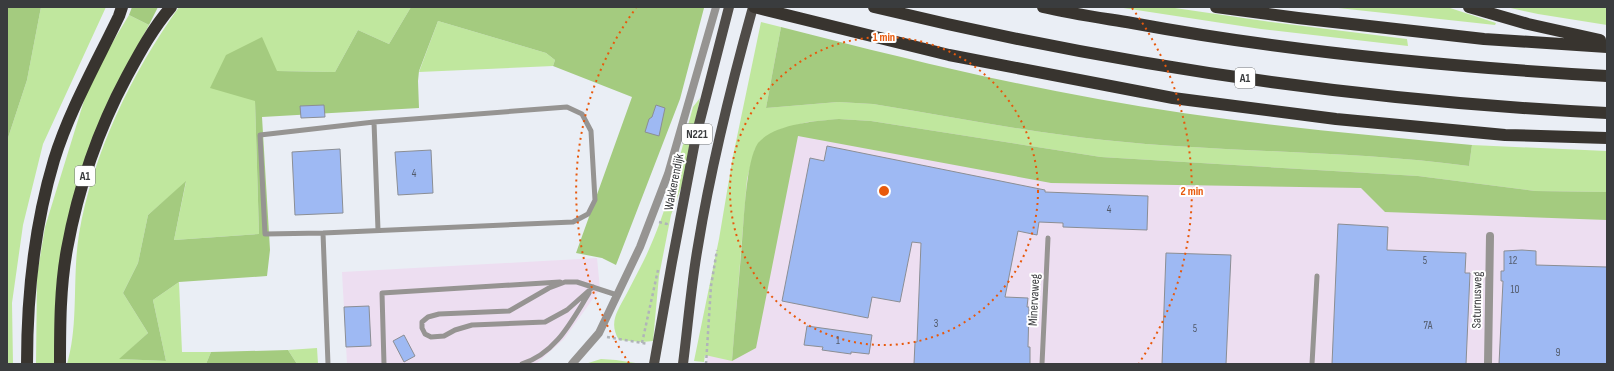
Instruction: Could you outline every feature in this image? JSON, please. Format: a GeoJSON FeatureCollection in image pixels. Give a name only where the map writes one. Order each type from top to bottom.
{"type":"FeatureCollection","features":[{"type":"Feature","properties":{"kind":"highway"},"geometry":{"type":"LineString","coordinates":[[27,364],[27,317],[32,265],[40,219],[54,159],[77,102],[122,7]]}},
{"type":"Feature","properties":{"kind":"highway","name":"A1"},"geometry":{"type":"LineString","coordinates":[[60,364],[61,308],[67,250],[86,170],[101,130],[140,50],[171,7]]}},
{"type":"Feature","properties":{"kind":"highway","name":"A1"},"geometry":{"type":"LineString","coordinates":[[754,7],[950,55],[1173,98],[1336,119],[1497,134],[1607,138]]}},
{"type":"Feature","properties":{"kind":"highway","name":"A1"},"geometry":{"type":"LineString","coordinates":[[874,7],[1036,43],[1179,69],[1343,91],[1519,108],[1607,112]]}},
{"type":"Feature","properties":{"kind":"highway"},"geometry":{"type":"LineString","coordinates":[[1043,7],[1185,33],[1338,54],[1521,71],[1607,76]]}},
{"type":"Feature","properties":{"kind":"highway"},"geometry":{"type":"LineString","coordinates":[[1216,7],[1298,18],[1484,39],[1607,47]]}},
{"type":"Feature","properties":{"kind":"highway"},"geometry":{"type":"LineString","coordinates":[[1469,7],[1528,24],[1607,42]]}},
{"type":"Feature","properties":{"kind":"main road","name":"Wakkerendijk"},"geometry":{"type":"LineString","coordinates":[[654,364],[696,136],[729,7]]}},
{"type":"Feature","properties":{"kind":"main road","name":"N221"},"geometry":{"type":"LineString","coordinates":[[683,364],[694,269],[705,208],[733,82],[754,7]]}},
{"type":"Feature","properties":{"kind":"street","name":"Wakkerendijk"},"geometry":{"type":"LineString","coordinates":[[572,364],[599,333],[640,247],[651,220],[668,174],[716,7]]}},
{"type":"Feature","properties":{"kind":"street","name":"Saturnusweg"},"geometry":{"type":"LineString","coordinates":[[1488,364],[1490,236]]}},
{"type":"Feature","properties":{"kind":"lane"},"geometry":{"type":"LineString","coordinates":[[567,107],[582,114],[591,131],[595,200],[588,214],[572,222],[378,230],[265,234],[260,135],[374,122],[567,107]]}},
{"type":"Feature","properties":{"kind":"lane"},"geometry":{"type":"LineString","coordinates":[[374,122],[378,230]]}},
{"type":"Feature","properties":{"kind":"lane"},"geometry":{"type":"LineString","coordinates":[[323,233],[328,364]]}},
{"type":"Feature","properties":{"kind":"lane","name":"Minervaweg"},"geometry":{"type":"LineString","coordinates":[[1042,364],[1048,238]]}},
{"type":"Feature","properties":{"kind":"lane"},"geometry":{"type":"LineString","coordinates":[[1312,364],[1317,276]]}},
{"type":"Feature","properties":{"kind":"lane"},"geometry":{"type":"LineString","coordinates":[[564,282],[549,288],[509,311],[439,314],[422,322],[422,328],[425,334],[431,337],[444,336],[455,330],[472,325],[545,322],[567,310],[593,287]]}},
{"type":"Feature","properties":{"kind":"lane"},"geometry":{"type":"LineString","coordinates":[[384,364],[382,293],[577,282],[617,295]]}},
{"type":"Feature","properties":{"kind":"lane"},"geometry":{"type":"LineString","coordinates":[[522,364],[535,360],[560,338],[593,287]]}},
{"type":"Feature","properties":{"kind":"path"},"geometry":{"type":"LineString","coordinates":[[651,220],[667,224],[666,231]]}},
{"type":"Feature","properties":{"kind":"path"},"geometry":{"type":"LineString","coordinates":[[706,364],[711,286],[717,250]]}},
{"type":"Feature","properties":{"kind":"path"},"geometry":{"type":"LineString","coordinates":[[642,343],[658,267]]}},
{"type":"Feature","properties":{"kind":"shaded area"},"geometry":{"type":"Polygon","coordinates":[[[761,45],[1021,103],[1607,165],[1607,364],[706,364],[736,161],[761,45]]]}},
{"type":"Feature","properties":{"kind":"shaded area"},"geometry":{"type":"Polygon","coordinates":[[[597,258],[600,289],[564,339],[536,364],[347,364],[342,272],[597,258]]]}},
{"type":"Feature","properties":{"kind":"green space"},"geometry":{"type":"Polygon","coordinates":[[[7,7],[41,7],[27,80],[7,141],[7,7]]]}},
{"type":"Feature","properties":{"kind":"green space"},"geometry":{"type":"Polygon","coordinates":[[[41,7],[106,7],[43,144],[23,225],[12,303],[13,364],[7,364],[7,141],[27,80],[41,7]]]}},
{"type":"Feature","properties":{"kind":"green space"},"geometry":{"type":"Polygon","coordinates":[[[132,7],[158,7],[149,25],[129,15],[132,7]]]}},
{"type":"Feature","properties":{"kind":"green space"},"geometry":{"type":"Polygon","coordinates":[[[179,7],[411,7],[389,44],[358,30],[335,72],[277,71],[255,101],[259,234],[174,240],[186,182],[148,215],[138,263],[123,293],[148,333],[120,359],[166,361],[153,300],[179,282],[182,352],[211,352],[206,364],[67,364],[73,333],[79,234],[85,204],[94,174],[116,115],[130,87],[145,59],[179,7]]]}},
{"type":"Feature","properties":{"kind":"green space"},"geometry":{"type":"Polygon","coordinates":[[[411,7],[704,8],[680,99],[616,265],[602,258],[576,253],[632,97],[553,66],[555,60],[546,53],[438,21],[419,71],[419,108],[262,117],[270,250],[267,276],[179,282],[153,300],[166,361],[119,359],[148,333],[123,293],[138,263],[148,215],[186,181],[174,240],[259,234],[255,101],[210,88],[226,55],[262,37],[277,71],[335,72],[358,30],[389,44],[411,7]]]}},
{"type":"Feature","properties":{"kind":"green space"},"geometry":{"type":"Polygon","coordinates":[[[1117,7],[1168,7],[1407,39],[1408,46],[1261,29],[1117,7]]]}},
{"type":"Feature","properties":{"kind":"green space"},"geometry":{"type":"Polygon","coordinates":[[[1329,7],[1447,7],[1496,23],[1495,25],[1329,7]]]}},
{"type":"Feature","properties":{"kind":"green space"},"geometry":{"type":"Polygon","coordinates":[[[1506,7],[1607,7],[1607,25],[1538,14],[1506,7]]]}},
{"type":"Feature","properties":{"kind":"green space"},"geometry":{"type":"Polygon","coordinates":[[[129,15],[149,25],[109,99],[76,192],[57,364],[36,364],[37,276],[45,227],[91,78],[129,15]]]}},
{"type":"Feature","properties":{"kind":"green space"},"geometry":{"type":"Polygon","coordinates":[[[438,21],[546,53],[555,60],[553,66],[419,72],[438,21]]]}},
{"type":"Feature","properties":{"kind":"green space"},"geometry":{"type":"Polygon","coordinates":[[[761,22],[781,27],[766,108],[838,102],[873,104],[1075,137],[1149,144],[1378,157],[1469,166],[1472,145],[1607,151],[1607,192],[1535,191],[1418,176],[1101,157],[871,121],[839,119],[808,122],[778,130],[755,149],[747,179],[732,361],[705,355],[704,362],[694,361],[719,239],[733,156],[761,22]]]}},
{"type":"Feature","properties":{"kind":"green space"},"geometry":{"type":"Polygon","coordinates":[[[781,27],[899,57],[978,75],[1058,92],[1144,107],[1284,126],[1472,145],[1469,166],[1378,157],[1149,144],[1075,137],[873,104],[838,102],[766,108],[781,27]]]}},
{"type":"Feature","properties":{"kind":"green space"},"geometry":{"type":"Polygon","coordinates":[[[700,98],[684,180],[671,215],[659,276],[653,341],[642,342],[619,340],[614,328],[615,317],[658,228],[671,188],[693,107],[700,98]]]}},
{"type":"Feature","properties":{"kind":"green space"},"geometry":{"type":"Polygon","coordinates":[[[839,119],[871,121],[1101,157],[1418,176],[1535,191],[1607,192],[1607,220],[1385,212],[1361,188],[1051,183],[798,136],[756,348],[732,361],[746,191],[754,151],[758,143],[765,137],[784,128],[807,122],[839,119]]]}},
{"type":"Feature","properties":{"kind":"green space"},"geometry":{"type":"Polygon","coordinates":[[[317,348],[318,364],[297,364],[288,350],[317,348]]]}},
{"type":"Feature","properties":{"kind":"green space"},"geometry":{"type":"Polygon","coordinates":[[[288,350],[297,364],[206,364],[211,352],[288,350]]]}},
{"type":"Feature","properties":{"kind":"green space"},"geometry":{"type":"Polygon","coordinates":[[[601,359],[616,360],[642,364],[585,364],[601,359]]]}},
{"type":"Feature","properties":{"kind":"building"},"geometry":{"type":"Polygon","coordinates":[[[324,105],[325,117],[301,118],[300,106],[324,105]]]}},
{"type":"Feature","properties":{"kind":"building"},"geometry":{"type":"Polygon","coordinates":[[[656,105],[665,108],[659,136],[645,132],[649,119],[652,117],[656,105]]]}},
{"type":"Feature","properties":{"kind":"building"},"geometry":{"type":"Polygon","coordinates":[[[827,146],[1045,190],[1045,192],[1148,196],[1147,230],[1063,227],[1063,223],[1039,222],[1037,235],[1018,231],[1005,297],[1028,298],[1028,347],[1030,347],[1030,364],[914,364],[915,342],[917,342],[921,243],[912,242],[900,302],[872,297],[868,318],[782,301],[810,158],[824,161],[827,146]]]}},
{"type":"Feature","properties":{"kind":"building"},"geometry":{"type":"Polygon","coordinates":[[[340,149],[343,213],[295,215],[292,152],[340,149]]]}},
{"type":"Feature","properties":{"kind":"building"},"geometry":{"type":"Polygon","coordinates":[[[431,150],[433,193],[398,195],[395,152],[431,150]]]}},
{"type":"Feature","properties":{"kind":"building"},"geometry":{"type":"Polygon","coordinates":[[[1338,224],[1388,227],[1387,250],[1466,253],[1465,273],[1470,273],[1466,364],[1332,364],[1338,224]]]}},
{"type":"Feature","properties":{"kind":"building"},"geometry":{"type":"Polygon","coordinates":[[[1504,251],[1536,251],[1536,265],[1607,267],[1607,364],[1499,364],[1503,281],[1501,281],[1501,271],[1504,271],[1504,251]]]}},
{"type":"Feature","properties":{"kind":"building"},"geometry":{"type":"Polygon","coordinates":[[[1166,253],[1231,255],[1226,364],[1162,364],[1166,253]]]}},
{"type":"Feature","properties":{"kind":"building"},"geometry":{"type":"Polygon","coordinates":[[[369,306],[371,346],[346,347],[344,307],[369,306]]]}},
{"type":"Feature","properties":{"kind":"building"},"geometry":{"type":"Polygon","coordinates":[[[807,326],[872,335],[869,354],[851,352],[851,354],[822,350],[823,347],[804,345],[807,326]]]}},
{"type":"Feature","properties":{"kind":"building"},"geometry":{"type":"Polygon","coordinates":[[[404,335],[415,356],[404,362],[393,341],[404,335]]]}}]}
